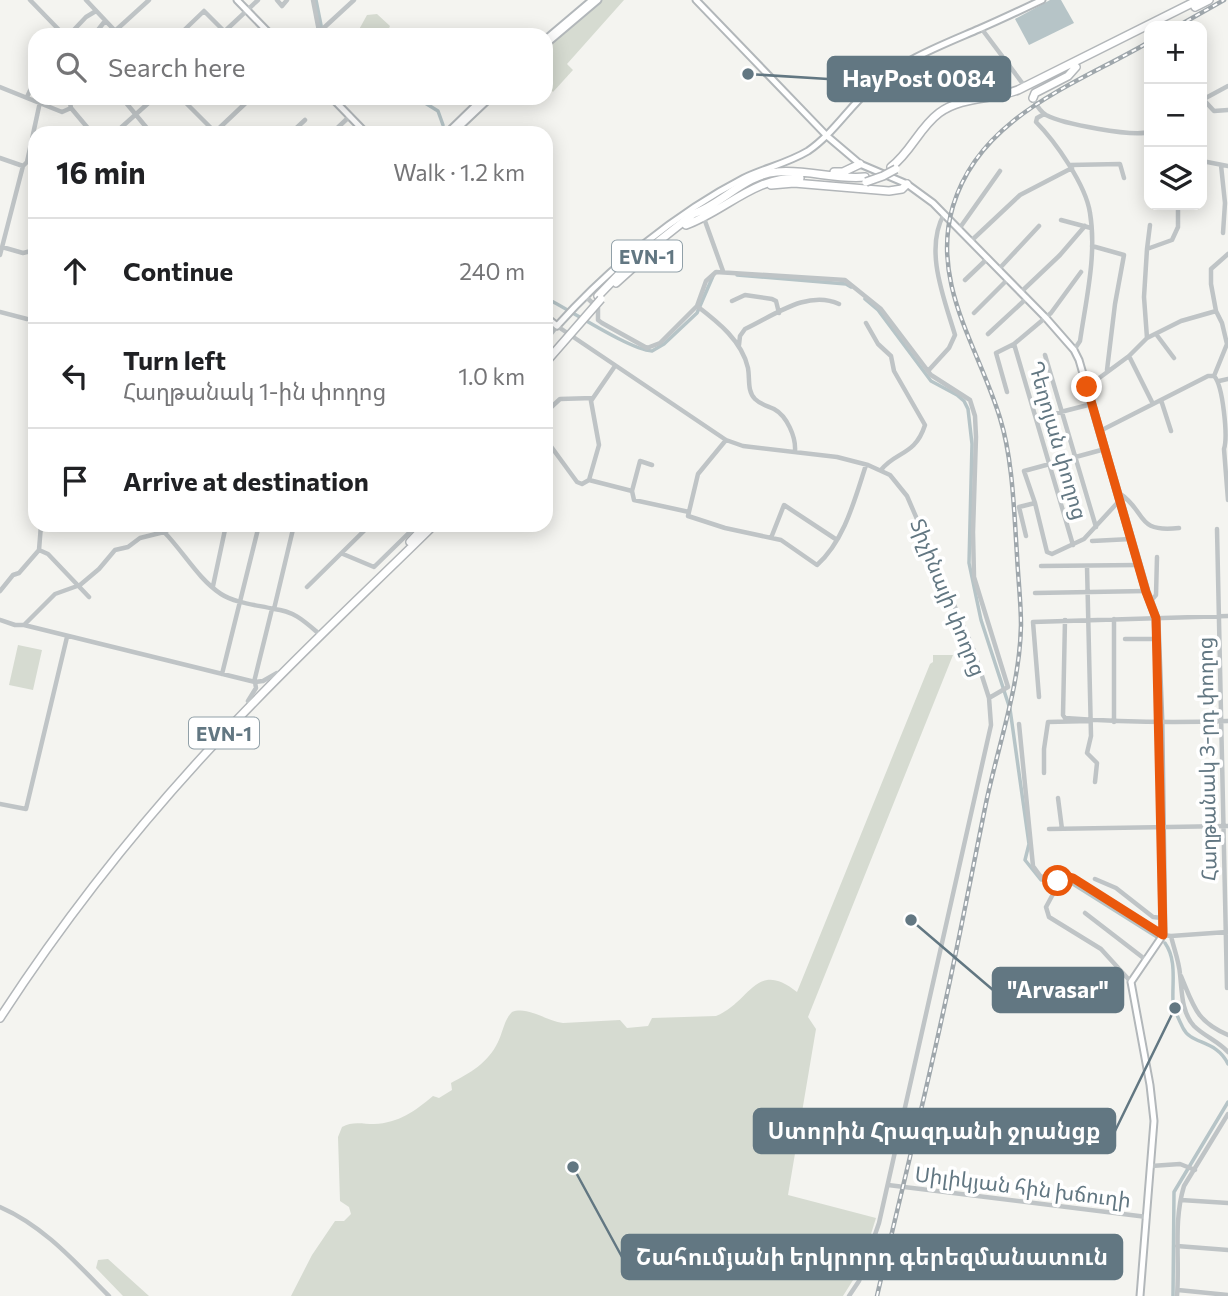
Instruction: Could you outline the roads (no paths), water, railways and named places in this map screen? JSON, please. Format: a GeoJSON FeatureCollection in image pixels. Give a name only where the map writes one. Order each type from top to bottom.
{"type":"FeatureCollection","features":[{"type":"Feature","properties":{"kind":"highway"},"geometry":{"type":"LineString","coordinates":[[894,168],[929,122],[949,107],[1018,90],[1198,0]]}},
{"type":"Feature","properties":{"kind":"highway"},"geometry":{"type":"LineString","coordinates":[[1166,21],[1209,0]]}},
{"type":"Feature","properties":{"kind":"highway"},"geometry":{"type":"LineString","coordinates":[[686,225],[704,219],[755,187],[772,180],[794,177],[865,179],[894,168],[908,157],[932,126],[947,113],[965,106],[1010,98],[1144,33]]}},
{"type":"Feature","properties":{"kind":"highway"},"geometry":{"type":"LineString","coordinates":[[1032,96],[1068,76],[1076,67]]}},
{"type":"Feature","properties":{"kind":"highway"},"geometry":{"type":"LineString","coordinates":[[698,209],[705,209],[747,183],[785,169],[843,172],[860,164]]}},
{"type":"Feature","properties":{"kind":"highway"},"geometry":{"type":"LineString","coordinates":[[777,172],[865,179]]}},
{"type":"Feature","properties":{"kind":"highway"},"geometry":{"type":"LineString","coordinates":[[755,187],[794,183],[881,191],[902,189],[907,184]]}},
{"type":"Feature","properties":{"kind":"highway","name":"EVN-1"},"geometry":{"type":"LineString","coordinates":[[553,353],[599,297],[686,225],[698,209]]}},
{"type":"Feature","properties":{"kind":"highway","name":"EVN-1"},"geometry":{"type":"LineString","coordinates":[[553,347],[625,268],[698,209]]}},
{"type":"Feature","properties":{"kind":"highway","name":"EVN-1"},"geometry":{"type":"LineString","coordinates":[[0,1010],[62,921],[179,776],[248,701],[417,532]]}},
{"type":"Feature","properties":{"kind":"highway","name":"EVN-1"},"geometry":{"type":"LineString","coordinates":[[0,1018],[79,906],[176,786],[267,689],[427,532]]}},
{"type":"Feature","properties":{"kind":"main road"},"geometry":{"type":"LineString","coordinates":[[237,0],[264,28]]}},
{"type":"Feature","properties":{"kind":"main road"},"geometry":{"type":"LineString","coordinates":[[582,11],[592,0]]}},
{"type":"Feature","properties":{"kind":"main road"},"geometry":{"type":"LineString","coordinates":[[553,36],[598,0]]}},
{"type":"Feature","properties":{"kind":"main road"},"geometry":{"type":"LineString","coordinates":[[697,0],[829,137],[860,164],[907,184],[944,214],[1074,350],[1087,387],[1146,592],[1156,618],[1163,935],[1131,982],[1154,1121],[1140,1296]]}},
{"type":"Feature","properties":{"kind":"main road","name":"EVN-1"},"geometry":{"type":"LineString","coordinates":[[698,209],[745,178],[799,156],[829,137],[872,87],[895,70],[930,50],[1042,0]]}},
{"type":"Feature","properties":{"kind":"main road"},"geometry":{"type":"LineString","coordinates":[[339,105],[359,126]]}},
{"type":"Feature","properties":{"kind":"main road"},"geometry":{"type":"LineString","coordinates":[[454,126],[476,105]]}},
{"type":"Feature","properties":{"kind":"main road"},"geometry":{"type":"LineString","coordinates":[[460,126],[482,105]]}},
{"type":"Feature","properties":{"kind":"main road"},"geometry":{"type":"LineString","coordinates":[[557,326],[585,296],[643,246],[698,209]]}},
{"type":"Feature","properties":{"kind":"main road","name":"Տիչինայի փողոց"},"geometry":{"type":"LineString","coordinates":[[553,323],[557,326]]}},
{"type":"Feature","properties":{"kind":"street"},"geometry":{"type":"LineString","coordinates":[[30,0],[59,28]]}},
{"type":"Feature","properties":{"kind":"street"},"geometry":{"type":"LineString","coordinates":[[95,0],[88,2],[112,28]]}},
{"type":"Feature","properties":{"kind":"street"},"geometry":{"type":"LineString","coordinates":[[122,28],[149,0]]}},
{"type":"Feature","properties":{"kind":"street"},"geometry":{"type":"LineString","coordinates":[[231,28],[258,0]]}},
{"type":"Feature","properties":{"kind":"street"},"geometry":{"type":"LineString","coordinates":[[277,0],[282,6],[286,0]]}},
{"type":"Feature","properties":{"kind":"street"},"geometry":{"type":"LineString","coordinates":[[313,0],[317,28]]}},
{"type":"Feature","properties":{"kind":"street"},"geometry":{"type":"LineString","coordinates":[[323,28],[354,0]]}},
{"type":"Feature","properties":{"kind":"street"},"geometry":{"type":"LineString","coordinates":[[74,28],[96,11]]}},
{"type":"Feature","properties":{"kind":"street"},"geometry":{"type":"LineString","coordinates":[[186,28],[204,11],[221,28]]}},
{"type":"Feature","properties":{"kind":"street"},"geometry":{"type":"LineString","coordinates":[[100,28],[105,21]]}},
{"type":"Feature","properties":{"kind":"street"},"geometry":{"type":"LineString","coordinates":[[981,28],[1023,83]]}},
{"type":"Feature","properties":{"kind":"street"},"geometry":{"type":"LineString","coordinates":[[0,86],[27,97]]}},
{"type":"Feature","properties":{"kind":"street"},"geometry":{"type":"LineString","coordinates":[[1207,98],[1228,86]]}},
{"type":"Feature","properties":{"kind":"street"},"geometry":{"type":"LineString","coordinates":[[1032,96],[1044,114],[1064,122],[1137,135],[1144,133]]}},
{"type":"Feature","properties":{"kind":"street"},"geometry":{"type":"LineString","coordinates":[[1207,104],[1214,111],[1228,110]]}},
{"type":"Feature","properties":{"kind":"street"},"geometry":{"type":"LineString","coordinates":[[35,126],[39,105]]}},
{"type":"Feature","properties":{"kind":"street"},"geometry":{"type":"LineString","coordinates":[[47,105],[62,112],[71,108]]}},
{"type":"Feature","properties":{"kind":"street"},"geometry":{"type":"LineString","coordinates":[[70,105],[86,126]]}},
{"type":"Feature","properties":{"kind":"street"},"geometry":{"type":"LineString","coordinates":[[127,105],[145,126]]}},
{"type":"Feature","properties":{"kind":"street"},"geometry":{"type":"LineString","coordinates":[[123,126],[146,105]]}},
{"type":"Feature","properties":{"kind":"street"},"geometry":{"type":"LineString","coordinates":[[188,105],[208,126]]}},
{"type":"Feature","properties":{"kind":"street"},"geometry":{"type":"LineString","coordinates":[[222,126],[244,105]]}},
{"type":"Feature","properties":{"kind":"street"},"geometry":{"type":"LineString","coordinates":[[1044,114],[1037,118],[1036,122],[1071,167],[1090,210],[1092,246],[1080,341],[1074,350]]}},
{"type":"Feature","properties":{"kind":"street"},"geometry":{"type":"LineString","coordinates":[[339,126],[350,116]]}},
{"type":"Feature","properties":{"kind":"street"},"geometry":{"type":"LineString","coordinates":[[300,126],[305,120]]}},
{"type":"Feature","properties":{"kind":"street"},"geometry":{"type":"LineString","coordinates":[[0,255],[23,166],[28,157]]}},
{"type":"Feature","properties":{"kind":"street"},"geometry":{"type":"LineString","coordinates":[[0,158],[23,166]]}},
{"type":"Feature","properties":{"kind":"street"},"geometry":{"type":"LineString","coordinates":[[1207,162],[1228,166]]}},
{"type":"Feature","properties":{"kind":"street"},"geometry":{"type":"LineString","coordinates":[[971,241],[1020,195],[1071,167],[1120,164],[1124,177]]}},
{"type":"Feature","properties":{"kind":"street"},"geometry":{"type":"LineString","coordinates":[[1221,165],[1225,204],[1223,233]]}},
{"type":"Feature","properties":{"kind":"street"},"geometry":{"type":"LineString","coordinates":[[959,229],[1000,171]]}},
{"type":"Feature","properties":{"kind":"street"},"geometry":{"type":"LineString","coordinates":[[1147,249],[1172,240],[1178,227],[1178,210]]}},
{"type":"Feature","properties":{"kind":"street"},"geometry":{"type":"LineString","coordinates":[[928,371],[949,348],[955,335],[942,292],[938,267],[936,237],[944,214]]}},
{"type":"Feature","properties":{"kind":"street"},"geometry":{"type":"LineString","coordinates":[[1061,220],[1091,228]]}},
{"type":"Feature","properties":{"kind":"street"},"geometry":{"type":"LineString","coordinates":[[705,221],[723,271]]}},
{"type":"Feature","properties":{"kind":"street"},"geometry":{"type":"LineString","coordinates":[[1147,338],[1144,297],[1150,225]]}},
{"type":"Feature","properties":{"kind":"street"},"geometry":{"type":"LineString","coordinates":[[999,269],[1039,226]]}},
{"type":"Feature","properties":{"kind":"street"},"geometry":{"type":"LineString","coordinates":[[1021,292],[1060,255],[1085,226]]}},
{"type":"Feature","properties":{"kind":"street"},"geometry":{"type":"LineString","coordinates":[[1,246],[23,253],[28,252]]}},
{"type":"Feature","properties":{"kind":"street"},"geometry":{"type":"LineString","coordinates":[[1092,246],[1124,255],[1107,371]]}},
{"type":"Feature","properties":{"kind":"street"},"geometry":{"type":"LineString","coordinates":[[1214,376],[1228,344],[1216,311],[1210,284],[1211,270],[1228,254]]}},
{"type":"Feature","properties":{"kind":"street"},"geometry":{"type":"LineString","coordinates":[[965,280],[988,258]]}},
{"type":"Feature","properties":{"kind":"street"},"geometry":{"type":"LineString","coordinates":[[585,296],[598,308],[598,320],[647,348],[660,343],[699,308],[711,275],[723,271],[845,281],[881,309],[931,375],[966,397],[973,405],[976,437],[974,577],[1008,687],[989,698]]}},
{"type":"Feature","properties":{"kind":"street"},"geometry":{"type":"LineString","coordinates":[[1007,392],[995,355],[1014,344],[1046,318],[1081,272]]}},
{"type":"Feature","properties":{"kind":"street"},"geometry":{"type":"LineString","coordinates":[[974,313],[1008,279]]}},
{"type":"Feature","properties":{"kind":"street"},"geometry":{"type":"LineString","coordinates":[[732,301],[745,295],[772,299],[776,301],[779,313]]}},
{"type":"Feature","properties":{"kind":"street"},"geometry":{"type":"LineString","coordinates":[[739,346],[740,336],[745,329],[808,299],[827,298],[839,304]]}},
{"type":"Feature","properties":{"kind":"street"},"geometry":{"type":"LineString","coordinates":[[988,334],[1027,298]]}},
{"type":"Feature","properties":{"kind":"street"},"geometry":{"type":"LineString","coordinates":[[699,308],[720,324],[739,346],[748,369],[750,390],[754,399],[777,410],[793,433],[795,451]]}},
{"type":"Feature","properties":{"kind":"street"},"geometry":{"type":"LineString","coordinates":[[1087,387],[1129,356],[1147,338],[1191,317],[1216,311]]}},
{"type":"Feature","properties":{"kind":"street"},"geometry":{"type":"LineString","coordinates":[[0,312],[27,319]]}},
{"type":"Feature","properties":{"kind":"street"},"geometry":{"type":"LineString","coordinates":[[866,323],[878,344],[891,356],[894,371],[926,425],[921,438],[902,456],[886,464],[881,470]]}},
{"type":"Feature","properties":{"kind":"street"},"geometry":{"type":"LineString","coordinates":[[553,331],[557,326]]}},
{"type":"Feature","properties":{"kind":"street","name":"Տիչինայի փողոց"},"geometry":{"type":"LineString","coordinates":[[557,326],[726,440],[768,450],[837,457],[881,470],[897,481],[907,496],[974,651],[989,698],[991,725],[888,1185]]}},
{"type":"Feature","properties":{"kind":"street"},"geometry":{"type":"LineString","coordinates":[[1156,334],[1174,358]]}},
{"type":"Feature","properties":{"kind":"street","name":"Դեղոյան փողոց"},"geometry":{"type":"LineString","coordinates":[[1014,344],[1073,545]]}},
{"type":"Feature","properties":{"kind":"street"},"geometry":{"type":"LineString","coordinates":[[1045,355],[1096,528]]}},
{"type":"Feature","properties":{"kind":"street"},"geometry":{"type":"LineString","coordinates":[[1129,356],[1153,404]]}},
{"type":"Feature","properties":{"kind":"street"},"geometry":{"type":"LineString","coordinates":[[589,480],[599,445],[591,401],[615,366]]}},
{"type":"Feature","properties":{"kind":"street"},"geometry":{"type":"LineString","coordinates":[[1100,431],[1208,376],[1214,376],[1219,381],[1227,443],[1224,449],[1228,500]]}},
{"type":"Feature","properties":{"kind":"street"},"geometry":{"type":"LineString","coordinates":[[1219,381],[1228,379]]}},
{"type":"Feature","properties":{"kind":"street"},"geometry":{"type":"LineString","coordinates":[[553,406],[560,400],[593,398]]}},
{"type":"Feature","properties":{"kind":"street"},"geometry":{"type":"LineString","coordinates":[[1161,400],[1171,431]]}},
{"type":"Feature","properties":{"kind":"street"},"geometry":{"type":"LineString","coordinates":[[1037,418],[1092,404]]}},
{"type":"Feature","properties":{"kind":"street"},"geometry":{"type":"LineString","coordinates":[[726,440],[698,474],[688,516],[725,528],[781,540],[817,565],[827,556],[837,540],[853,505],[866,465]]}},
{"type":"Feature","properties":{"kind":"street"},"geometry":{"type":"LineString","coordinates":[[553,449],[577,482],[582,484],[589,480],[632,491]]}},
{"type":"Feature","properties":{"kind":"street"},"geometry":{"type":"LineString","coordinates":[[1105,449],[1024,471],[1047,552],[1052,554],[1084,539],[1096,528],[1120,496],[1150,527],[1159,530],[1179,528]]}},
{"type":"Feature","properties":{"kind":"street"},"geometry":{"type":"LineString","coordinates":[[652,465],[640,461],[632,497],[640,502],[689,512]]}},
{"type":"Feature","properties":{"kind":"street"},"geometry":{"type":"LineString","coordinates":[[1026,536],[1019,507],[1035,503]]}},
{"type":"Feature","properties":{"kind":"street"},"geometry":{"type":"LineString","coordinates":[[771,538],[784,505],[837,540]]}},
{"type":"Feature","properties":{"kind":"street","name":"Հաղթանակ 3-րդ փողոց"},"geometry":{"type":"LineString","coordinates":[[1217,529],[1227,988]]}},
{"type":"Feature","properties":{"kind":"street"},"geometry":{"type":"LineString","coordinates":[[0,591],[39,550],[40,532]]}},
{"type":"Feature","properties":{"kind":"street"},"geometry":{"type":"LineString","coordinates":[[24,625],[55,594],[79,585],[99,569],[115,550],[128,547],[140,538],[164,532],[186,555],[194,569],[221,594],[273,609],[287,610],[317,632]]}},
{"type":"Feature","properties":{"kind":"street"},"geometry":{"type":"LineString","coordinates":[[213,587],[225,532]]}},
{"type":"Feature","properties":{"kind":"street"},"geometry":{"type":"LineString","coordinates":[[222,674],[257,532]]}},
{"type":"Feature","properties":{"kind":"street"},"geometry":{"type":"LineString","coordinates":[[248,701],[256,688],[254,682],[292,532]]}},
{"type":"Feature","properties":{"kind":"street"},"geometry":{"type":"LineString","coordinates":[[307,587],[363,532]]}},
{"type":"Feature","properties":{"kind":"street"},"geometry":{"type":"LineString","coordinates":[[343,554],[374,567],[414,532]]}},
{"type":"Feature","properties":{"kind":"street"},"geometry":{"type":"LineString","coordinates":[[1092,541],[1132,539]]}},
{"type":"Feature","properties":{"kind":"street"},"geometry":{"type":"LineString","coordinates":[[39,550],[48,554],[89,597]]}},
{"type":"Feature","properties":{"kind":"street"},"geometry":{"type":"LineString","coordinates":[[1150,602],[1156,595],[1157,557]]}},
{"type":"Feature","properties":{"kind":"street"},"geometry":{"type":"LineString","coordinates":[[1041,566],[1139,565]]}},
{"type":"Feature","properties":{"kind":"street"},"geometry":{"type":"LineString","coordinates":[[1087,566],[1091,736],[1087,753],[1097,763],[1095,782]]}},
{"type":"Feature","properties":{"kind":"street"},"geometry":{"type":"LineString","coordinates":[[1035,593],[1146,592]]}},
{"type":"Feature","properties":{"kind":"street"},"geometry":{"type":"LineString","coordinates":[[1039,697],[1032,624],[1035,621],[1228,616]]}},
{"type":"Feature","properties":{"kind":"street"},"geometry":{"type":"LineString","coordinates":[[1114,619],[1114,723]]}},
{"type":"Feature","properties":{"kind":"street"},"geometry":{"type":"LineString","coordinates":[[0,620],[254,682],[263,681],[277,673]]}},
{"type":"Feature","properties":{"kind":"street"},"geometry":{"type":"LineString","coordinates":[[1065,620],[1063,715],[1067,718],[1114,723],[1228,721]]}},
{"type":"Feature","properties":{"kind":"street"},"geometry":{"type":"LineString","coordinates":[[0,804],[26,809],[66,637]]}},
{"type":"Feature","properties":{"kind":"street"},"geometry":{"type":"LineString","coordinates":[[1125,639],[1156,639]]}},
{"type":"Feature","properties":{"kind":"street"},"geometry":{"type":"LineString","coordinates":[[1044,773],[1048,722],[1090,720]]}},
{"type":"Feature","properties":{"kind":"street"},"geometry":{"type":"LineString","coordinates":[[1019,724],[1033,866],[1041,877],[1057,878],[1062,874],[1073,878],[1163,935],[1226,932]]}},
{"type":"Feature","properties":{"kind":"street"},"geometry":{"type":"LineString","coordinates":[[1058,798],[1062,829]]}},
{"type":"Feature","properties":{"kind":"street"},"geometry":{"type":"LineString","coordinates":[[1049,829],[1225,826]]}},
{"type":"Feature","properties":{"kind":"street"},"geometry":{"type":"LineString","coordinates":[[1057,878],[1059,883],[1046,906],[1049,917],[1101,949],[1131,982]]}},
{"type":"Feature","properties":{"kind":"street"},"geometry":{"type":"LineString","coordinates":[[1095,879],[1116,888],[1153,917],[1162,918]]}},
{"type":"Feature","properties":{"kind":"street"},"geometry":{"type":"LineString","coordinates":[[1085,913],[1146,960]]}},
{"type":"Feature","properties":{"kind":"street"},"geometry":{"type":"LineString","coordinates":[[1171,936],[1180,975],[1182,999],[1191,1022],[1228,1052]]}},
{"type":"Feature","properties":{"kind":"street"},"geometry":{"type":"LineString","coordinates":[[1180,975],[1199,1017],[1212,1028],[1228,1035]]}},
{"type":"Feature","properties":{"kind":"street"},"geometry":{"type":"LineString","coordinates":[[1227,1117],[1184,1186],[1177,1246],[1177,1293],[1228,1295]]}},
{"type":"Feature","properties":{"kind":"street"},"geometry":{"type":"LineString","coordinates":[[1150,1166],[1186,1165],[1195,1170]]}},
{"type":"Feature","properties":{"kind":"street","name":"Սիլիկյան հին խճուղի"},"geometry":{"type":"LineString","coordinates":[[849,1296],[859,1281],[870,1253],[888,1185],[1147,1217]]}},
{"type":"Feature","properties":{"kind":"street"},"geometry":{"type":"LineString","coordinates":[[1181,1200],[1228,1203]]}},
{"type":"Feature","properties":{"kind":"street"},"geometry":{"type":"LineString","coordinates":[[0,1207],[24,1218],[41,1230],[109,1296]]}},
{"type":"Feature","properties":{"kind":"street"},"geometry":{"type":"LineString","coordinates":[[1177,1246],[1228,1250]]}},
{"type":"Feature","properties":{"kind":"waterway"},"geometry":{"type":"LineString","coordinates":[[316,0],[322,28]]}},
{"type":"Feature","properties":{"kind":"waterway"},"geometry":{"type":"LineString","coordinates":[[428,105],[438,111],[443,125]]}},
{"type":"Feature","properties":{"kind":"waterway"},"geometry":{"type":"LineString","coordinates":[[737,275],[846,284],[851,287]]}},
{"type":"Feature","properties":{"kind":"waterway"},"geometry":{"type":"LineString","coordinates":[[553,302],[615,337],[652,351],[664,344],[697,313],[713,276]]}},
{"type":"Feature","properties":{"kind":"waterway"},"geometry":{"type":"LineString","coordinates":[[865,299],[878,310],[931,381],[957,395],[968,409],[972,444],[969,563],[981,620],[1010,709],[1029,844],[1025,860],[1041,880],[1068,881],[1157,937]]}},
{"type":"Feature","properties":{"kind":"waterway"},"geometry":{"type":"LineString","coordinates":[[1165,943],[1173,964],[1174,1005],[1183,1028],[1192,1037],[1217,1050],[1228,1064]]}},
{"type":"Feature","properties":{"kind":"waterway"},"geometry":{"type":"LineString","coordinates":[[1173,1296],[1174,1192],[1228,1102]]}},
{"type":"Feature","properties":{"kind":"railway"},"geometry":{"type":"LineString","coordinates":[[1187,21],[1224,0]]}},
{"type":"Feature","properties":{"kind":"railway"},"geometry":{"type":"LineString","coordinates":[[877,1296],[938,1036],[1020,648],[1020,599],[1008,451],[1000,418],[952,288],[948,234],[953,206],[966,175],[985,148],[1007,126],[1033,106],[1144,45]]}},
{"type":"Feature","properties":{"kind":"place","name":"HayPost 0084"},"geometry":{"type":"Point","coordinates":[748,74]}},
{"type":"Feature","properties":{"kind":"place","name":"\"Arvasar\""},"geometry":{"type":"Point","coordinates":[911,920]}},
{"type":"Feature","properties":{"kind":"place","name":"Ստորին Հրազդանի ջրանցք"},"geometry":{"type":"Point","coordinates":[1175,1008]}},
{"type":"Feature","properties":{"kind":"place","name":"Շահումյանի երկրորդ գերեզմանատուն"},"geometry":{"type":"Point","coordinates":[573,1167]}}]}
